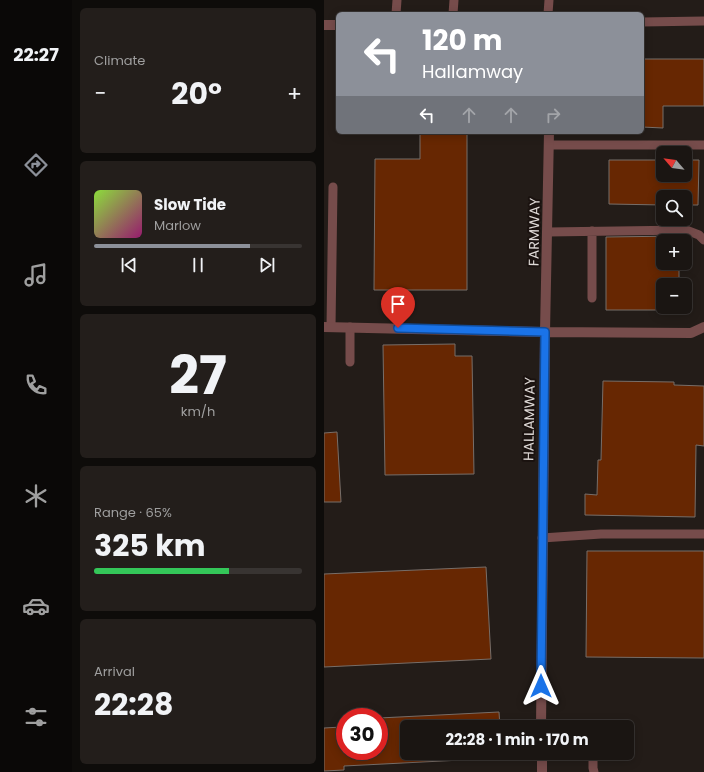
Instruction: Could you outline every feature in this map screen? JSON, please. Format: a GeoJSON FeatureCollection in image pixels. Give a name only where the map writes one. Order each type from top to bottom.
{"type":"FeatureCollection","features":[{"type":"Feature","properties":{"kind":"street"},"geometry":{"type":"LineString","coordinates":[[324,25],[336,25]]}},
{"type":"Feature","properties":{"kind":"street","name":"FARMWAY"},"geometry":{"type":"LineString","coordinates":[[545,332],[550,134]]}},
{"type":"Feature","properties":{"kind":"street"},"geometry":{"type":"LineString","coordinates":[[328,327],[545,332],[691,333],[704,327]]}},
{"type":"Feature","properties":{"kind":"street","name":"HALLAMWAY"},"geometry":{"type":"LineString","coordinates":[[541,720],[545,332]]}},
{"type":"Feature","properties":{"kind":"street"},"geometry":{"type":"LineString","coordinates":[[542,760],[542,772]]}},
{"type":"Feature","properties":{"kind":"lane"},"geometry":{"type":"LineString","coordinates":[[396,12],[397,0]]}},
{"type":"Feature","properties":{"kind":"lane"},"geometry":{"type":"LineString","coordinates":[[453,12],[454,0]]}},
{"type":"Feature","properties":{"kind":"lane"},"geometry":{"type":"LineString","coordinates":[[548,12],[549,0]]}},
{"type":"Feature","properties":{"kind":"lane"},"geometry":{"type":"LineString","coordinates":[[644,22],[704,21]]}},
{"type":"Feature","properties":{"kind":"lane"},"geometry":{"type":"LineString","coordinates":[[549,145],[704,144]]}},
{"type":"Feature","properties":{"kind":"lane"},"geometry":{"type":"LineString","coordinates":[[328,327],[333,187]]}},
{"type":"Feature","properties":{"kind":"lane"},"geometry":{"type":"LineString","coordinates":[[548,232],[686,230],[698,235],[704,240]]}},
{"type":"Feature","properties":{"kind":"lane"},"geometry":{"type":"LineString","coordinates":[[592,231],[592,298]]}},
{"type":"Feature","properties":{"kind":"lane"},"geometry":{"type":"LineString","coordinates":[[350,327],[350,362]]}},
{"type":"Feature","properties":{"kind":"lane"},"geometry":{"type":"LineString","coordinates":[[542,538],[601,534],[704,534]]}},
{"type":"Feature","properties":{"kind":"lane"},"geometry":{"type":"LineString","coordinates":[[593,760],[594,772]]}},
{"type":"Feature","properties":{"kind":"building"},"geometry":{"type":"Polygon","coordinates":[[[644,59],[704,59],[704,106],[663,106],[663,128],[644,127],[644,59]]]}},
{"type":"Feature","properties":{"kind":"building"},"geometry":{"type":"Polygon","coordinates":[[[420,134],[467,134],[467,290],[374,290],[375,159],[420,159],[420,134]]]}},
{"type":"Feature","properties":{"kind":"building"},"geometry":{"type":"Polygon","coordinates":[[[609,160],[656,160],[656,182],[692,182],[692,160],[699,160],[698,205],[692,205],[692,190],[656,190],[656,205],[609,204],[609,160]]]}},
{"type":"Feature","properties":{"kind":"building"},"geometry":{"type":"Polygon","coordinates":[[[656,236],[656,270],[679,270],[679,278],[656,278],[656,310],[606,310],[606,237],[656,236]]]}},
{"type":"Feature","properties":{"kind":"building"},"geometry":{"type":"Polygon","coordinates":[[[455,344],[455,356],[472,356],[474,474],[385,475],[383,345],[455,344]]]}},
{"type":"Feature","properties":{"kind":"building"},"geometry":{"type":"Polygon","coordinates":[[[603,381],[674,382],[674,385],[704,386],[704,446],[696,445],[695,517],[585,515],[585,494],[597,495],[598,460],[601,460],[603,381]]]}},
{"type":"Feature","properties":{"kind":"building"},"geometry":{"type":"Polygon","coordinates":[[[337,432],[341,502],[324,502],[324,433],[337,432]]]}},
{"type":"Feature","properties":{"kind":"building"},"geometry":{"type":"Polygon","coordinates":[[[587,551],[704,551],[704,658],[586,657],[587,551]]]}},
{"type":"Feature","properties":{"kind":"building"},"geometry":{"type":"Polygon","coordinates":[[[486,567],[491,659],[324,667],[324,574],[486,567]]]}},
{"type":"Feature","properties":{"kind":"building"},"geometry":{"type":"Polygon","coordinates":[[[499,712],[500,720],[400,720],[400,760],[462,760],[344,766],[344,770],[324,771],[324,728],[336,727],[336,760],[388,760],[388,718],[499,712]]]}},
{"type":"Feature","properties":{"kind":"route"},"geometry":{"type":"LineString","coordinates":[[398,328],[545,332],[541,686]]}}]}
